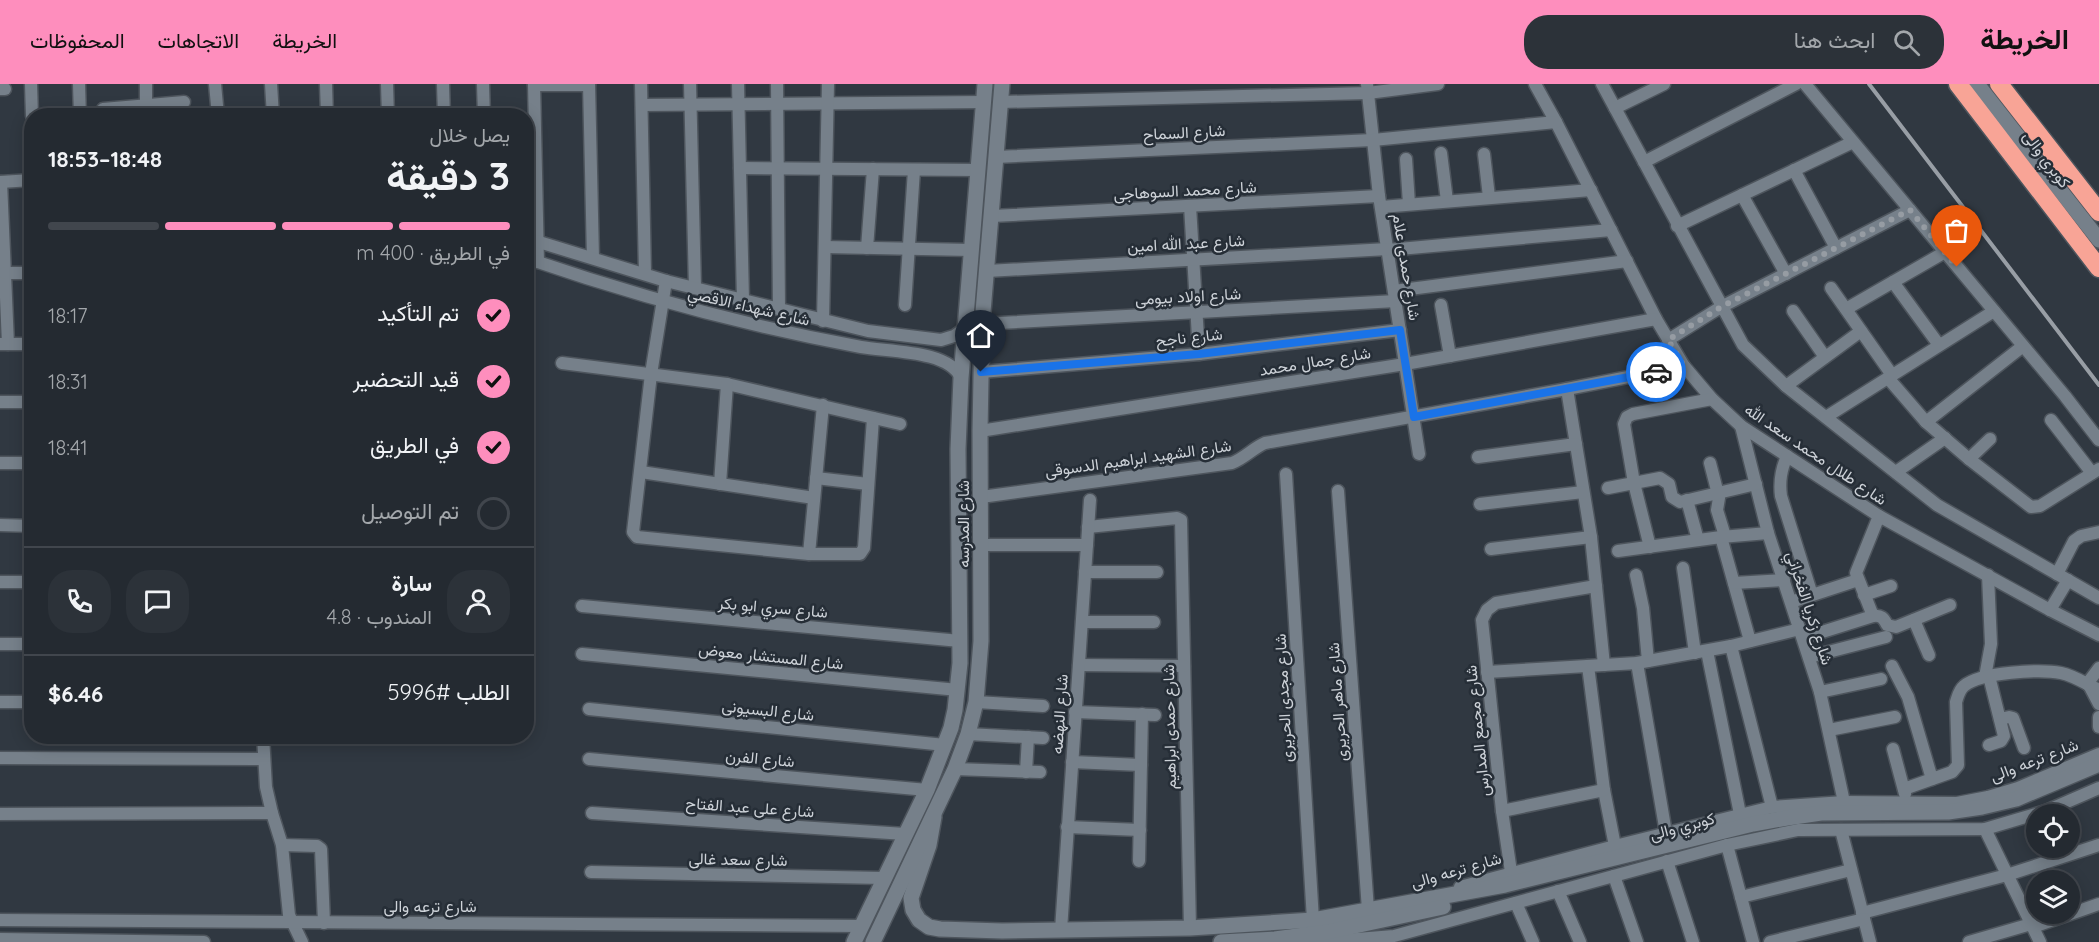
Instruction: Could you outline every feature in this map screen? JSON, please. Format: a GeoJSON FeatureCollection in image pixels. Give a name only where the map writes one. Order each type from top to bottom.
{"type":"FeatureCollection","features":[{"type":"Feature","properties":{"kind":"highway"},"geometry":{"type":"LineString","coordinates":[[1958,84],[2099,268]]}},
{"type":"Feature","properties":{"kind":"highway"},"geometry":{"type":"LineString","coordinates":[[1998,84],[2099,212]]}},
{"type":"Feature","properties":{"kind":"main road","name":"شارع المدرسه"},"geometry":{"type":"LineString","coordinates":[[854,942],[927,790],[945,745],[953,719],[958,690],[960,641],[958,449],[961,378],[985,84]]}},
{"type":"Feature","properties":{"kind":"main road","name":"شارع المدرسه"},"geometry":{"type":"LineString","coordinates":[[873,942],[955,769],[968,734],[976,702],[980,664],[982,324],[1002,84]]}},
{"type":"Feature","properties":{"kind":"main road","name":"كوبري والى"},"geometry":{"type":"LineString","coordinates":[[1966,84],[2099,256]]}},
{"type":"Feature","properties":{"kind":"main road","name":"كوبري والى"},"geometry":{"type":"LineString","coordinates":[[1977,84],[2099,240]]}},
{"type":"Feature","properties":{"kind":"main road"},"geometry":{"type":"LineString","coordinates":[[960,663],[980,664]]}},
{"type":"Feature","properties":{"kind":"main road","name":"كوبري والى"},"geometry":{"type":"LineString","coordinates":[[1396,906],[1505,885],[1753,824],[1786,818],[1821,813],[1948,812],[1982,807],[2016,799],[2099,765]]}},
{"type":"Feature","properties":{"kind":"main road","name":"كوبري والى"},"geometry":{"type":"LineString","coordinates":[[1275,941],[1418,913],[1787,819],[1821,815],[1948,814],[1983,809],[2017,801],[2099,765]]}},
{"type":"Feature","properties":{"kind":"main road","name":"شارع ترعه والى"},"geometry":{"type":"LineString","coordinates":[[934,817],[929,845],[911,898],[913,910],[919,921],[928,927],[1061,930],[1190,928],[1313,920],[1396,906]]}},
{"type":"Feature","properties":{"kind":"main road"},"geometry":{"type":"LineString","coordinates":[[1221,942],[1275,941]]}},
{"type":"Feature","properties":{"kind":"street"},"geometry":{"type":"LineString","coordinates":[[31,84],[32,108]]}},
{"type":"Feature","properties":{"kind":"street"},"geometry":{"type":"LineString","coordinates":[[79,84],[80,108]]}},
{"type":"Feature","properties":{"kind":"street"},"geometry":{"type":"LineString","coordinates":[[146,84],[146,108]]}},
{"type":"Feature","properties":{"kind":"street"},"geometry":{"type":"LineString","coordinates":[[215,84],[217,108]]}},
{"type":"Feature","properties":{"kind":"street"},"geometry":{"type":"LineString","coordinates":[[271,84],[272,108]]}},
{"type":"Feature","properties":{"kind":"street"},"geometry":{"type":"LineString","coordinates":[[326,84],[327,108]]}},
{"type":"Feature","properties":{"kind":"street"},"geometry":{"type":"LineString","coordinates":[[387,84],[388,108]]}},
{"type":"Feature","properties":{"kind":"street"},"geometry":{"type":"LineString","coordinates":[[443,84],[444,108]]}},
{"type":"Feature","properties":{"kind":"street"},"geometry":{"type":"LineString","coordinates":[[483,84],[484,108]]}},
{"type":"Feature","properties":{"kind":"street"},"geometry":{"type":"LineString","coordinates":[[534,108],[534,85],[589,84],[593,258]]}},
{"type":"Feature","properties":{"kind":"street"},"geometry":{"type":"LineString","coordinates":[[641,84],[645,274]]}},
{"type":"Feature","properties":{"kind":"street"},"geometry":{"type":"LineString","coordinates":[[690,84],[695,288]]}},
{"type":"Feature","properties":{"kind":"street"},"geometry":{"type":"LineString","coordinates":[[738,84],[743,300]]}},
{"type":"Feature","properties":{"kind":"street"},"geometry":{"type":"LineString","coordinates":[[777,84],[779,309]]}},
{"type":"Feature","properties":{"kind":"street"},"geometry":{"type":"LineString","coordinates":[[823,321],[828,84]]}},
{"type":"Feature","properties":{"kind":"street"},"geometry":{"type":"LineString","coordinates":[[1001,102],[1367,89],[1438,84]]}},
{"type":"Feature","properties":{"kind":"street","name":"شارع طلال محمد سعد الله"},"geometry":{"type":"LineString","coordinates":[[1535,84],[1656,319],[1684,366],[1712,399],[1741,426],[1879,516],[2050,610],[2099,634]]}},
{"type":"Feature","properties":{"kind":"street","name":"شارع طلال محمد سعد الله"},"geometry":{"type":"LineString","coordinates":[[1602,84],[1743,345],[1786,386],[1937,505],[2099,598]]}},
{"type":"Feature","properties":{"kind":"street"},"geometry":{"type":"LineString","coordinates":[[1615,108],[1664,84]]}},
{"type":"Feature","properties":{"kind":"street"},"geometry":{"type":"LineString","coordinates":[[1644,162],[1796,84]]}},
{"type":"Feature","properties":{"kind":"street"},"geometry":{"type":"LineString","coordinates":[[1805,84],[2099,440]]}},
{"type":"Feature","properties":{"kind":"street","name":"شارع حمدى علام"},"geometry":{"type":"LineString","coordinates":[[1367,89],[1380,201],[1419,454]]}},
{"type":"Feature","properties":{"kind":"street"},"geometry":{"type":"LineString","coordinates":[[156,108],[184,102]]}},
{"type":"Feature","properties":{"kind":"street"},"geometry":{"type":"LineString","coordinates":[[642,105],[983,102]]}},
{"type":"Feature","properties":{"kind":"street","name":"شارع السماح"},"geometry":{"type":"LineString","coordinates":[[996,157],[1373,140],[1556,122]]}},
{"type":"Feature","properties":{"kind":"street"},"geometry":{"type":"LineString","coordinates":[[1677,226],[1853,142]]}},
{"type":"Feature","properties":{"kind":"street"},"geometry":{"type":"LineString","coordinates":[[1442,153],[1447,201]]}},
{"type":"Feature","properties":{"kind":"street"},"geometry":{"type":"LineString","coordinates":[[1484,154],[1489,197]]}},
{"type":"Feature","properties":{"kind":"street"},"geometry":{"type":"LineString","coordinates":[[1406,159],[1409,204]]}},
{"type":"Feature","properties":{"kind":"street"},"geometry":{"type":"LineString","coordinates":[[740,168],[978,170]]}},
{"type":"Feature","properties":{"kind":"street"},"geometry":{"type":"LineString","coordinates":[[867,248],[873,169]]}},
{"type":"Feature","properties":{"kind":"street"},"geometry":{"type":"LineString","coordinates":[[905,305],[914,170]]}},
{"type":"Feature","properties":{"kind":"street"},"geometry":{"type":"LineString","coordinates":[[1794,170],[1836,248]]}},
{"type":"Feature","properties":{"kind":"street"},"geometry":{"type":"LineString","coordinates":[[24,180],[0,182],[5,273],[4,344],[24,344]]}},
{"type":"Feature","properties":{"kind":"street","name":"شارع محمد السوهاجى"},"geometry":{"type":"LineString","coordinates":[[992,216],[1190,206],[1380,201],[1409,204],[1591,189]]}},
{"type":"Feature","properties":{"kind":"street"},"geometry":{"type":"LineString","coordinates":[[1742,195],[1786,274]]}},
{"type":"Feature","properties":{"kind":"street"},"geometry":{"type":"LineString","coordinates":[[1190,206],[1199,354]]}},
{"type":"Feature","properties":{"kind":"street"},"geometry":{"type":"LineString","coordinates":[[1668,340],[1721,307],[1910,210]]}},
{"type":"Feature","properties":{"kind":"street","name":"شارع عبد الله امين"},"geometry":{"type":"LineString","coordinates":[[987,271],[1388,250],[1611,230]]}},
{"type":"Feature","properties":{"kind":"street","name":"شارع شهداء الاقصي"},"geometry":{"type":"LineString","coordinates":[[534,240],[666,281],[868,331],[934,340],[954,336],[965,328]]}},
{"type":"Feature","properties":{"kind":"street"},"geometry":{"type":"LineString","coordinates":[[825,247],[971,250]]}},
{"type":"Feature","properties":{"kind":"street"},"geometry":{"type":"LineString","coordinates":[[1846,309],[1945,252]]}},
{"type":"Feature","properties":{"kind":"street","name":"شارع شهداء الاقصي"},"geometry":{"type":"LineString","coordinates":[[534,261],[663,303],[797,335],[940,359],[953,366],[961,378]]}},
{"type":"Feature","properties":{"kind":"street","name":"شارع اولاد بيومى"},"geometry":{"type":"LineString","coordinates":[[982,324],[1197,312],[1395,296],[1627,261]]}},
{"type":"Feature","properties":{"kind":"street"},"geometry":{"type":"LineString","coordinates":[[5,273],[24,273]]}},
{"type":"Feature","properties":{"kind":"street"},"geometry":{"type":"LineString","coordinates":[[666,281],[651,374],[633,532],[637,537],[809,554],[860,554],[864,548],[873,418]]}},
{"type":"Feature","properties":{"kind":"street"},"geometry":{"type":"LineString","coordinates":[[1893,282],[1939,345]]}},
{"type":"Feature","properties":{"kind":"street"},"geometry":{"type":"LineString","coordinates":[[1831,288],[1890,377],[1926,422],[2031,507],[2045,510],[2096,471],[2051,420]]}},
{"type":"Feature","properties":{"kind":"street"},"geometry":{"type":"LineString","coordinates":[[1442,305],[1450,356]]}},
{"type":"Feature","properties":{"kind":"street"},"geometry":{"type":"LineString","coordinates":[[1793,311],[1825,357]]}},
{"type":"Feature","properties":{"kind":"street"},"geometry":{"type":"LineString","coordinates":[[1826,417],[1994,311]]}},
{"type":"Feature","properties":{"kind":"street","name":"شارع جمال محمد"},"geometry":{"type":"LineString","coordinates":[[980,431],[1405,364],[1656,319]]}},
{"type":"Feature","properties":{"kind":"street","name":"شارع ناجح"},"geometry":{"type":"LineString","coordinates":[[981,372],[1199,354],[1400,330]]}},
{"type":"Feature","properties":{"kind":"street"},"geometry":{"type":"LineString","coordinates":[[1786,386],[1861,331]]}},
{"type":"Feature","properties":{"kind":"street"},"geometry":{"type":"LineString","coordinates":[[1926,422],[2023,346]]}},
{"type":"Feature","properties":{"kind":"street"},"geometry":{"type":"LineString","coordinates":[[562,363],[727,384],[900,424]]}},
{"type":"Feature","properties":{"kind":"street","name":"شارع الشهيد ابراهيم الدسوقى"},"geometry":{"type":"LineString","coordinates":[[981,497],[1232,463],[1240,460],[1258,445],[1265,443],[1684,366]]}},
{"type":"Feature","properties":{"kind":"street"},"geometry":{"type":"LineString","coordinates":[[720,484],[727,384]]}},
{"type":"Feature","properties":{"kind":"street"},"geometry":{"type":"LineString","coordinates":[[1567,389],[1591,537],[1604,665]]}},
{"type":"Feature","properties":{"kind":"street"},"geometry":{"type":"LineString","coordinates":[[1650,547],[1634,483],[1624,424],[1627,417],[1633,414],[1712,399]]}},
{"type":"Feature","properties":{"kind":"street"},"geometry":{"type":"LineString","coordinates":[[0,402],[24,402]]}},
{"type":"Feature","properties":{"kind":"street"},"geometry":{"type":"LineString","coordinates":[[809,554],[823,405]]}},
{"type":"Feature","properties":{"kind":"street","name":"شارع زكريا الفخراني"},"geometry":{"type":"LineString","coordinates":[[1741,426],[1768,533],[1820,692],[1844,802]]}},
{"type":"Feature","properties":{"kind":"street"},"geometry":{"type":"LineString","coordinates":[[1896,472],[1945,438]]}},
{"type":"Feature","properties":{"kind":"street"},"geometry":{"type":"LineString","coordinates":[[1969,459],[1990,439]]}},
{"type":"Feature","properties":{"kind":"street"},"geometry":{"type":"LineString","coordinates":[[1478,457],[1576,444]]}},
{"type":"Feature","properties":{"kind":"street"},"geometry":{"type":"LineString","coordinates":[[1787,456],[1779,483],[1781,496],[1812,596]]}},
{"type":"Feature","properties":{"kind":"street"},"geometry":{"type":"LineString","coordinates":[[0,463],[24,463]]}},
{"type":"Feature","properties":{"kind":"street"},"geometry":{"type":"LineString","coordinates":[[1710,463],[1718,493],[1717,510],[1723,537],[1750,641]]}},
{"type":"Feature","properties":{"kind":"street"},"geometry":{"type":"LineString","coordinates":[[641,472],[814,498]]}},
{"type":"Feature","properties":{"kind":"street","name":"شارع مجدى الحريرى"},"geometry":{"type":"LineString","coordinates":[[1286,474],[1313,920]]}},
{"type":"Feature","properties":{"kind":"street"},"geometry":{"type":"LineString","coordinates":[[816,478],[868,484]]}},
{"type":"Feature","properties":{"kind":"street"},"geometry":{"type":"LineString","coordinates":[[1608,488],[1660,478],[1669,484],[1672,497],[1680,502],[1756,484]]}},
{"type":"Feature","properties":{"kind":"street","name":"شارع ماهر الحريرى"},"geometry":{"type":"LineString","coordinates":[[1338,491],[1368,910]]}},
{"type":"Feature","properties":{"kind":"street"},"geometry":{"type":"LineString","coordinates":[[1480,504],[1583,492]]}},
{"type":"Feature","properties":{"kind":"street","name":"شارع النهضه"},"geometry":{"type":"LineString","coordinates":[[1061,930],[1090,500]]}},
{"type":"Feature","properties":{"kind":"street"},"geometry":{"type":"LineString","coordinates":[[1687,500],[1698,540]]}},
{"type":"Feature","properties":{"kind":"street"},"geometry":{"type":"LineString","coordinates":[[1873,616],[1858,580],[1856,569],[1879,516]]}},
{"type":"Feature","properties":{"kind":"street","name":"شارع حمدى ابراهيم"},"geometry":{"type":"LineString","coordinates":[[1088,527],[1177,518],[1182,524],[1190,928]]}},
{"type":"Feature","properties":{"kind":"street"},"geometry":{"type":"LineString","coordinates":[[0,525],[24,525]]}},
{"type":"Feature","properties":{"kind":"street"},"geometry":{"type":"LineString","coordinates":[[2050,610],[2074,541],[2081,536],[2099,532]]}},
{"type":"Feature","properties":{"kind":"street"},"geometry":{"type":"LineString","coordinates":[[1618,551],[1768,533]]}},
{"type":"Feature","properties":{"kind":"street"},"geometry":{"type":"LineString","coordinates":[[1491,549],[1591,537]]}},
{"type":"Feature","properties":{"kind":"street"},"geometry":{"type":"LineString","coordinates":[[981,545],[1087,545]]}},
{"type":"Feature","properties":{"kind":"street"},"geometry":{"type":"LineString","coordinates":[[1683,568],[1740,814]]}},
{"type":"Feature","properties":{"kind":"street"},"geometry":{"type":"LineString","coordinates":[[1085,572],[1156,572]]}},
{"type":"Feature","properties":{"kind":"street"},"geometry":{"type":"LineString","coordinates":[[1636,575],[1643,608],[1642,662],[1666,833]]}},
{"type":"Feature","properties":{"kind":"street"},"geometry":{"type":"LineString","coordinates":[[1988,575],[1991,644],[1987,677],[2004,739],[1989,745]]}},
{"type":"Feature","properties":{"kind":"street"},"geometry":{"type":"LineString","coordinates":[[1734,583],[1784,580]]}},
{"type":"Feature","properties":{"kind":"street"},"geometry":{"type":"LineString","coordinates":[[1791,602],[1858,580]]}},
{"type":"Feature","properties":{"kind":"street"},"geometry":{"type":"LineString","coordinates":[[0,582],[24,582]]}},
{"type":"Feature","properties":{"kind":"street","name":"شارع مجمع المدارس"},"geometry":{"type":"LineString","coordinates":[[1511,872],[1482,620],[1487,610],[1496,603],[1596,586]]}},
{"type":"Feature","properties":{"kind":"street"},"geometry":{"type":"LineString","coordinates":[[1864,595],[1891,586]]}},
{"type":"Feature","properties":{"kind":"street"},"geometry":{"type":"LineString","coordinates":[[1487,672],[1642,662],[1801,633],[1879,615],[1884,618],[1887,625],[1892,627],[1950,605]]}},
{"type":"Feature","properties":{"kind":"street","name":"شارع سري ابو بكر"},"geometry":{"type":"LineString","coordinates":[[582,606],[960,641]]}},
{"type":"Feature","properties":{"kind":"street"},"geometry":{"type":"LineString","coordinates":[[1914,620],[1929,655]]}},
{"type":"Feature","properties":{"kind":"street"},"geometry":{"type":"LineString","coordinates":[[1082,621],[1154,622]]}},
{"type":"Feature","properties":{"kind":"street"},"geometry":{"type":"LineString","coordinates":[[1809,657],[1886,637]]}},
{"type":"Feature","properties":{"kind":"street"},"geometry":{"type":"LineString","coordinates":[[0,644],[24,644]]}},
{"type":"Feature","properties":{"kind":"street"},"geometry":{"type":"LineString","coordinates":[[1731,646],[1772,807]]}},
{"type":"Feature","properties":{"kind":"street","name":"شارع المستشار معوض"},"geometry":{"type":"LineString","coordinates":[[582,654],[958,690]]}},
{"type":"Feature","properties":{"kind":"street"},"geometry":{"type":"LineString","coordinates":[[1079,665],[1184,666]]}},
{"type":"Feature","properties":{"kind":"street"},"geometry":{"type":"LineString","coordinates":[[1588,666],[1604,790],[1615,846]]}},
{"type":"Feature","properties":{"kind":"street"},"geometry":{"type":"LineString","coordinates":[[1892,666],[1908,697],[1932,779]]}},
{"type":"Feature","properties":{"kind":"street"},"geometry":{"type":"LineString","coordinates":[[2099,668],[2092,686],[2099,704]]}},
{"type":"Feature","properties":{"kind":"street"},"geometry":{"type":"LineString","coordinates":[[1904,789],[1952,772],[1958,765],[1956,702],[1965,686],[1987,677],[2048,671],[2063,673],[2092,686]]}},
{"type":"Feature","properties":{"kind":"street"},"geometry":{"type":"LineString","coordinates":[[1820,692],[1881,679]]}},
{"type":"Feature","properties":{"kind":"street"},"geometry":{"type":"LineString","coordinates":[[0,702],[24,702]]}},
{"type":"Feature","properties":{"kind":"street"},"geometry":{"type":"LineString","coordinates":[[976,702],[1043,706]]}},
{"type":"Feature","properties":{"kind":"street","name":"شارع البسيونى"},"geometry":{"type":"LineString","coordinates":[[589,709],[945,745]]}},
{"type":"Feature","properties":{"kind":"street"},"geometry":{"type":"LineString","coordinates":[[1075,712],[1148,714],[1141,765],[1139,861]]}},
{"type":"Feature","properties":{"kind":"street"},"geometry":{"type":"LineString","coordinates":[[1829,730],[1894,717]]}},
{"type":"Feature","properties":{"kind":"street"},"geometry":{"type":"LineString","coordinates":[[2099,717],[2099,727]]}},
{"type":"Feature","properties":{"kind":"street"},"geometry":{"type":"LineString","coordinates":[[2000,719],[2013,718],[2024,748]]}},
{"type":"Feature","properties":{"kind":"street"},"geometry":{"type":"LineString","coordinates":[[968,734],[1043,738]]}},
{"type":"Feature","properties":{"kind":"street"},"geometry":{"type":"LineString","coordinates":[[1026,772],[1028,737]]}},
{"type":"Feature","properties":{"kind":"street"},"geometry":{"type":"LineString","coordinates":[[263,744],[263,759],[272,813],[282,845],[289,915],[302,942]]}},
{"type":"Feature","properties":{"kind":"street"},"geometry":{"type":"LineString","coordinates":[[1893,749],[1907,802]]}},
{"type":"Feature","properties":{"kind":"street","name":"شارع ترعه والى"},"geometry":{"type":"LineString","coordinates":[[1396,906],[1511,872],[1772,807],[1844,802],[1957,803],[1988,797],[2018,788],[2099,754]]}},
{"type":"Feature","properties":{"kind":"street"},"geometry":{"type":"LineString","coordinates":[[0,758],[263,759]]}},
{"type":"Feature","properties":{"kind":"street","name":"شارع الفرن"},"geometry":{"type":"LineString","coordinates":[[590,759],[927,790]]}},
{"type":"Feature","properties":{"kind":"street"},"geometry":{"type":"LineString","coordinates":[[1072,762],[1141,765]]}},
{"type":"Feature","properties":{"kind":"street"},"geometry":{"type":"LineString","coordinates":[[955,769],[1040,772]]}},
{"type":"Feature","properties":{"kind":"street"},"geometry":{"type":"LineString","coordinates":[[1275,941],[1332,942],[1395,939],[1727,845],[1798,830],[1985,829],[2046,811],[2099,788]]}},
{"type":"Feature","properties":{"kind":"street"},"geometry":{"type":"LineString","coordinates":[[1503,811],[1604,790]]}},
{"type":"Feature","properties":{"kind":"street"},"geometry":{"type":"LineString","coordinates":[[0,814],[272,813]]}},
{"type":"Feature","properties":{"kind":"street","name":"شارع على عبد الفتاح"},"geometry":{"type":"LineString","coordinates":[[592,813],[905,834]]}},
{"type":"Feature","properties":{"kind":"street"},"geometry":{"type":"LineString","coordinates":[[1067,827],[1140,830]]}},
{"type":"Feature","properties":{"kind":"street"},"geometry":{"type":"LineString","coordinates":[[1985,829],[2040,942]]}},
{"type":"Feature","properties":{"kind":"street"},"geometry":{"type":"LineString","coordinates":[[1841,830],[1870,942]]}},
{"type":"Feature","properties":{"kind":"street"},"geometry":{"type":"LineString","coordinates":[[1770,942],[2007,875],[2099,844]]}},
{"type":"Feature","properties":{"kind":"street"},"geometry":{"type":"LineString","coordinates":[[282,845],[317,846],[321,849],[324,923]]}},
{"type":"Feature","properties":{"kind":"street"},"geometry":{"type":"LineString","coordinates":[[1727,845],[1753,942]]}},
{"type":"Feature","properties":{"kind":"street"},"geometry":{"type":"LineString","coordinates":[[1666,861],[1693,942]]}},
{"type":"Feature","properties":{"kind":"street"},"geometry":{"type":"LineString","coordinates":[[1741,897],[1851,870]]}},
{"type":"Feature","properties":{"kind":"street","name":"شارع سعد غالى"},"geometry":{"type":"LineString","coordinates":[[591,872],[883,878]]}},
{"type":"Feature","properties":{"kind":"street"},"geometry":{"type":"LineString","coordinates":[[1614,876],[1637,942]]}},
{"type":"Feature","properties":{"kind":"street"},"geometry":{"type":"LineString","coordinates":[[1558,891],[1580,942]]}},
{"type":"Feature","properties":{"kind":"street"},"geometry":{"type":"LineString","coordinates":[[1516,903],[1533,942]]}},
{"type":"Feature","properties":{"kind":"street"},"geometry":{"type":"LineString","coordinates":[[1969,942],[2099,904]]}},
{"type":"Feature","properties":{"kind":"street","name":"شارع ترعه والى"},"geometry":{"type":"LineString","coordinates":[[0,920],[860,926]]}},
{"type":"Feature","properties":{"kind":"street"},"geometry":{"type":"LineString","coordinates":[[173,942],[174,922]]}},
{"type":"Feature","properties":{"kind":"street"},"geometry":{"type":"LineString","coordinates":[[0,939],[204,942]]}},
{"type":"Feature","properties":{"kind":"railway"},"geometry":{"type":"LineString","coordinates":[[1869,84],[2099,385]]}},
{"type":"Feature","properties":{"kind":"way so far"},"geometry":{"type":"LineString","coordinates":[[1656,372],[1684,366],[1668,340],[1721,307],[1910,210],[1957,267]]}},
{"type":"Feature","properties":{"kind":"route"},"geometry":{"type":"LineString","coordinates":[[981,372],[1199,354],[1400,330],[1414,417],[1656,372]]}}]}
